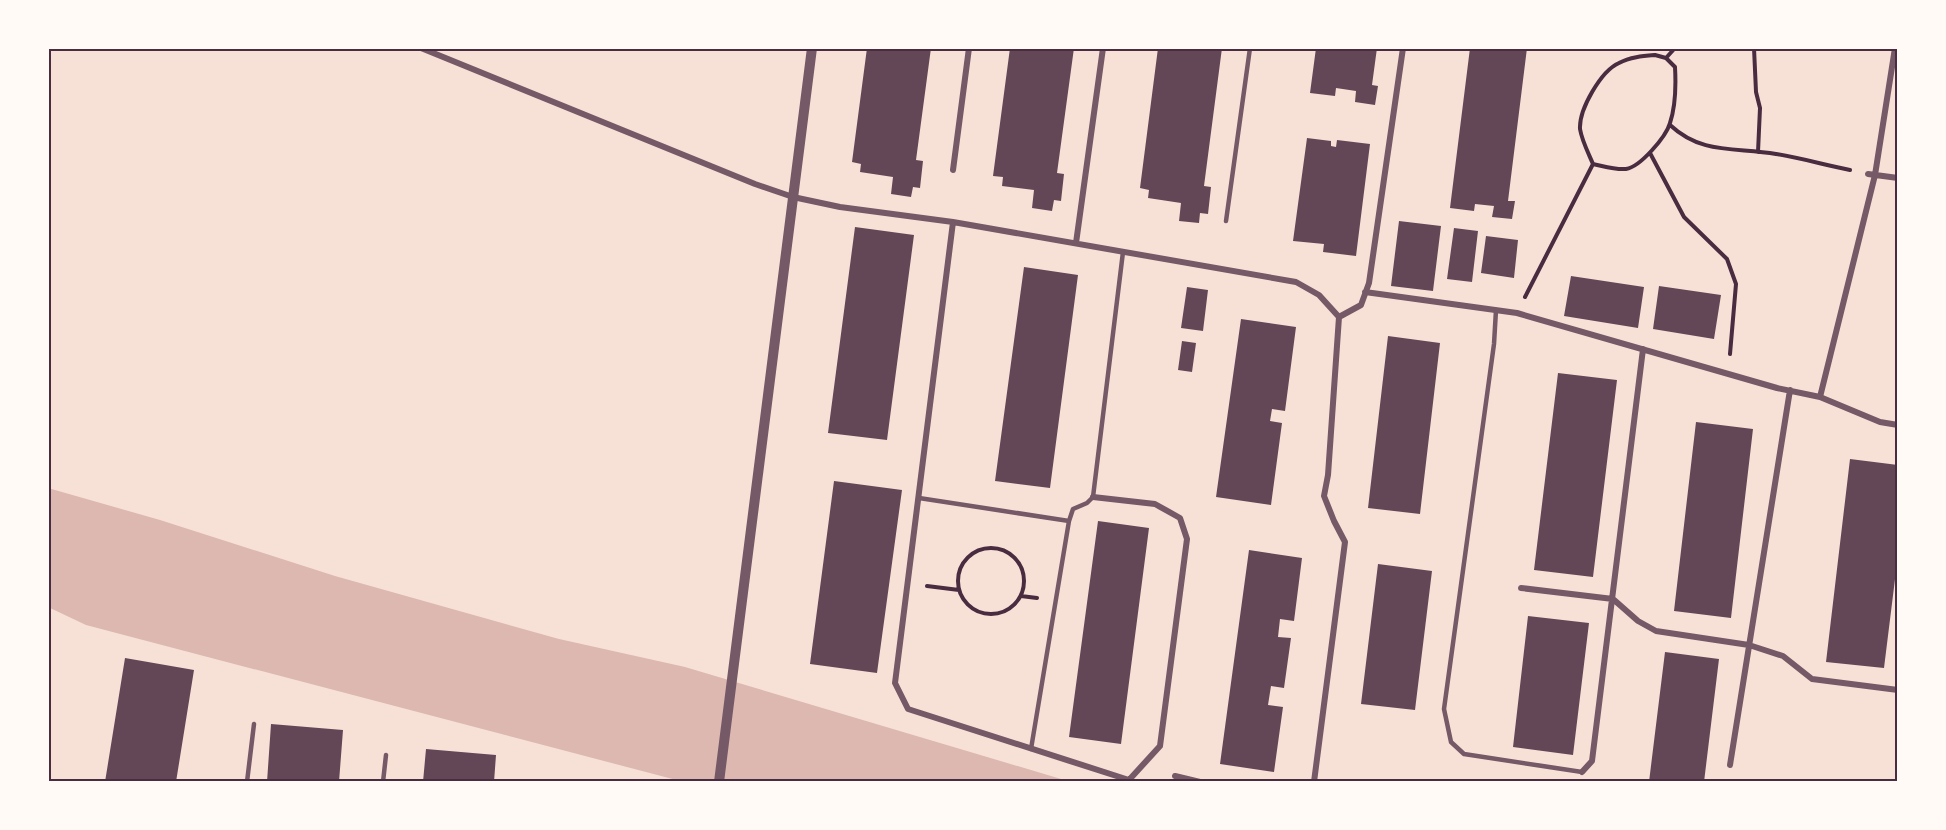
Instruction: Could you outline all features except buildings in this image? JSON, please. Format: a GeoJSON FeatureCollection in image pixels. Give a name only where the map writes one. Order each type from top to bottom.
{"type":"FeatureCollection","features":[{"type":"Feature","properties":{"kind":"street"},"geometry":{"type":"LineString","coordinates":[[421,48],[755,184],[793,197],[840,207],[953,222],[1296,282],[1319,295],[1340,317],[1328,475],[1324,496],[1345,542],[1314,782]]}},
{"type":"Feature","properties":{"kind":"street"},"geometry":{"type":"LineString","coordinates":[[719,782],[812,48]]}},
{"type":"Feature","properties":{"kind":"street"},"geometry":{"type":"LineString","coordinates":[[953,170],[969,48]]}},
{"type":"Feature","properties":{"kind":"street"},"geometry":{"type":"LineString","coordinates":[[1076,243],[1102,48]]}},
{"type":"Feature","properties":{"kind":"street"},"geometry":{"type":"LineString","coordinates":[[1340,317],[1361,306],[1369,283],[1403,48]]}},
{"type":"Feature","properties":{"kind":"street"},"geometry":{"type":"LineString","coordinates":[[1820,397],[1871,174],[1895,48]]}},
{"type":"Feature","properties":{"kind":"street"},"geometry":{"type":"LineString","coordinates":[[1871,174],[1898,178]]}},
{"type":"Feature","properties":{"kind":"street"},"geometry":{"type":"LineString","coordinates":[[953,222],[895,683],[908,709],[1129,780],[1160,746],[1187,539],[1180,518],[1155,504],[1093,497]]}},
{"type":"Feature","properties":{"kind":"street"},"geometry":{"type":"LineString","coordinates":[[1365,292],[1517,313],[1820,397],[1880,422],[1898,425]]}},
{"type":"Feature","properties":{"kind":"street"},"geometry":{"type":"LineString","coordinates":[[1582,772],[1593,761],[1643,349]]}},
{"type":"Feature","properties":{"kind":"street"},"geometry":{"type":"LineString","coordinates":[[1730,765],[1790,390]]}},
{"type":"Feature","properties":{"kind":"street"},"geometry":{"type":"LineString","coordinates":[[1521,588],[1613,599],[1638,621],[1656,631],[1749,645],[1783,656],[1812,679],[1898,690]]}},
{"type":"Feature","properties":{"kind":"street"},"geometry":{"type":"LineString","coordinates":[[1175,776],[1200,782]]}},
{"type":"Feature","properties":{"kind":"lane"},"geometry":{"type":"LineString","coordinates":[[1226,221],[1250,48]]}},
{"type":"Feature","properties":{"kind":"lane"},"geometry":{"type":"LineString","coordinates":[[1031,749],[1069,521],[1073,509],[1088,503],[1093,497],[1123,252]]}},
{"type":"Feature","properties":{"kind":"lane"},"geometry":{"type":"LineString","coordinates":[[1496,310],[1494,344],[1444,709],[1451,742],[1464,754],[1582,772]]}},
{"type":"Feature","properties":{"kind":"lane"},"geometry":{"type":"LineString","coordinates":[[919,498],[1069,521]]}},
{"type":"Feature","properties":{"kind":"lane"},"geometry":{"type":"LineString","coordinates":[[247,782],[254,724]]}},
{"type":"Feature","properties":{"kind":"lane"},"geometry":{"type":"LineString","coordinates":[[383,782],[386,755]]}},
{"type":"Feature","properties":{"kind":"path"},"geometry":{"type":"LineString","coordinates":[[1666,58],[1675,48]]}},
{"type":"Feature","properties":{"kind":"path"},"geometry":{"type":"LineString","coordinates":[[1754,48],[1756,92],[1760,108],[1758,153]]}},
{"type":"Feature","properties":{"kind":"path"},"geometry":{"type":"LineString","coordinates":[[1655,55],[1666,58],[1675,67],[1677,86],[1670,125],[1650,153],[1636,166],[1624,169],[1593,164],[1582,140],[1580,126],[1593,90],[1603,76],[1617,63],[1634,57],[1655,55]]}},
{"type":"Feature","properties":{"kind":"path"},"geometry":{"type":"LineString","coordinates":[[1670,125],[1682,137],[1721,150],[1775,153],[1871,174]]}},
{"type":"Feature","properties":{"kind":"path"},"geometry":{"type":"LineString","coordinates":[[1650,153],[1684,217],[1727,259],[1736,284],[1728,373]]}},
{"type":"Feature","properties":{"kind":"path"},"geometry":{"type":"LineString","coordinates":[[1517,313],[1593,164]]}},
{"type":"Feature","properties":{"kind":"path"},"geometry":{"type":"LineString","coordinates":[[995,547],[1010,553],[1021,565],[1025,581],[1021,596],[1013,607],[1002,614],[988,615],[975,611],[965,602],[959,590],[958,574],[965,559],[979,549],[995,547]]}},
{"type":"Feature","properties":{"kind":"path"},"geometry":{"type":"LineString","coordinates":[[908,583],[959,590]]}},
{"type":"Feature","properties":{"kind":"shaded area"},"geometry":{"type":"Polygon","coordinates":[[[48,488],[160,520],[335,576],[559,639],[685,667],[1071,782],[684,782],[86,625],[48,607],[48,488]]]}}]}
